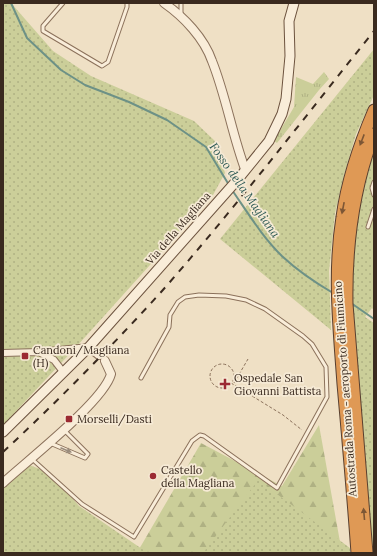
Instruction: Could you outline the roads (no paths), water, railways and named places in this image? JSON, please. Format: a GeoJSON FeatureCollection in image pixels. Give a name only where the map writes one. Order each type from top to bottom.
{"type":"FeatureCollection","features":[{"type":"Feature","properties":{"kind":"highway","name":"Autostrada Roma - aeroporto di Fiumicino"},"geometry":{"type":"LineString","coordinates":[[367,553],[350,353],[346,264],[356,171],[362,137],[374,110]]}},
{"type":"Feature","properties":{"kind":"highway","name":"Autostrada Roma - aeroporto di Fiumicino"},"geometry":{"type":"LineString","coordinates":[[357,553],[338,320],[337,276],[340,230],[356,171],[374,134]]}},
{"type":"Feature","properties":{"kind":"main road","name":"Via della Magliana"},"geometry":{"type":"LineString","coordinates":[[3,432],[89,347],[239,178],[276,130],[285,107],[290,69],[289,21],[294,3]]}},
{"type":"Feature","properties":{"kind":"street"},"geometry":{"type":"LineString","coordinates":[[164,3],[198,35],[212,60],[245,169]]}},
{"type":"Feature","properties":{"kind":"street"},"geometry":{"type":"LineString","coordinates":[[3,352],[40,352],[89,347],[99,355]]}},
{"type":"Feature","properties":{"kind":"street"},"geometry":{"type":"LineString","coordinates":[[40,352],[54,360],[64,373]]}},
{"type":"Feature","properties":{"kind":"street"},"geometry":{"type":"LineString","coordinates":[[3,483],[92,404],[104,389],[111,374],[105,361]]}},
{"type":"Feature","properties":{"kind":"lane"},"geometry":{"type":"LineString","coordinates":[[63,3],[43,26],[44,31],[102,66],[108,62],[127,3]]}},
{"type":"Feature","properties":{"kind":"lane"},"geometry":{"type":"LineString","coordinates":[[180,17],[181,3]]}},
{"type":"Feature","properties":{"kind":"lane"},"geometry":{"type":"LineString","coordinates":[[374,182],[372,188],[374,195]]}},
{"type":"Feature","properties":{"kind":"lane"},"geometry":{"type":"LineString","coordinates":[[368,227],[374,209]]}},
{"type":"Feature","properties":{"kind":"lane"},"geometry":{"type":"LineString","coordinates":[[31,458],[82,504],[134,537],[197,437],[204,436],[277,488],[327,397],[326,367],[312,344],[304,336],[265,309],[246,300],[226,296],[199,295],[186,297],[178,302],[170,315],[168,327],[141,378]]}},
{"type":"Feature","properties":{"kind":"lane"},"geometry":{"type":"LineString","coordinates":[[48,442],[85,458],[88,454],[63,429]]}},
{"type":"Feature","properties":{"kind":"waterway","name":"Fosso della Magliana"},"geometry":{"type":"LineString","coordinates":[[11,3],[27,38],[61,70],[85,85],[129,102],[167,120],[206,147],[229,185]]}},
{"type":"Feature","properties":{"kind":"waterway","name":"Fosso della Magliana"},"geometry":{"type":"LineString","coordinates":[[232,190],[256,225],[276,250],[301,272],[333,293]]}},
{"type":"Feature","properties":{"kind":"waterway","name":"Fosso della Magliana"},"geometry":{"type":"LineString","coordinates":[[351,303],[374,319]]}},
{"type":"Feature","properties":{"kind":"railway"},"geometry":{"type":"LineString","coordinates":[[3,452],[84,373],[162,291],[243,195],[374,31]]}},
{"type":"Feature","properties":{"kind":"place","name":"Candoni/Magliana (H)"},"geometry":{"type":"Point","coordinates":[25,356]}},
{"type":"Feature","properties":{"kind":"place","name":"Ospedale San Giovanni Battista"},"geometry":{"type":"Point","coordinates":[225,384]}},
{"type":"Feature","properties":{"kind":"place","name":"Morselli/Dasti"},"geometry":{"type":"Point","coordinates":[69,419]}},
{"type":"Feature","properties":{"kind":"place","name":"Castello della Magliana"},"geometry":{"type":"Point","coordinates":[153,476]}}]}
